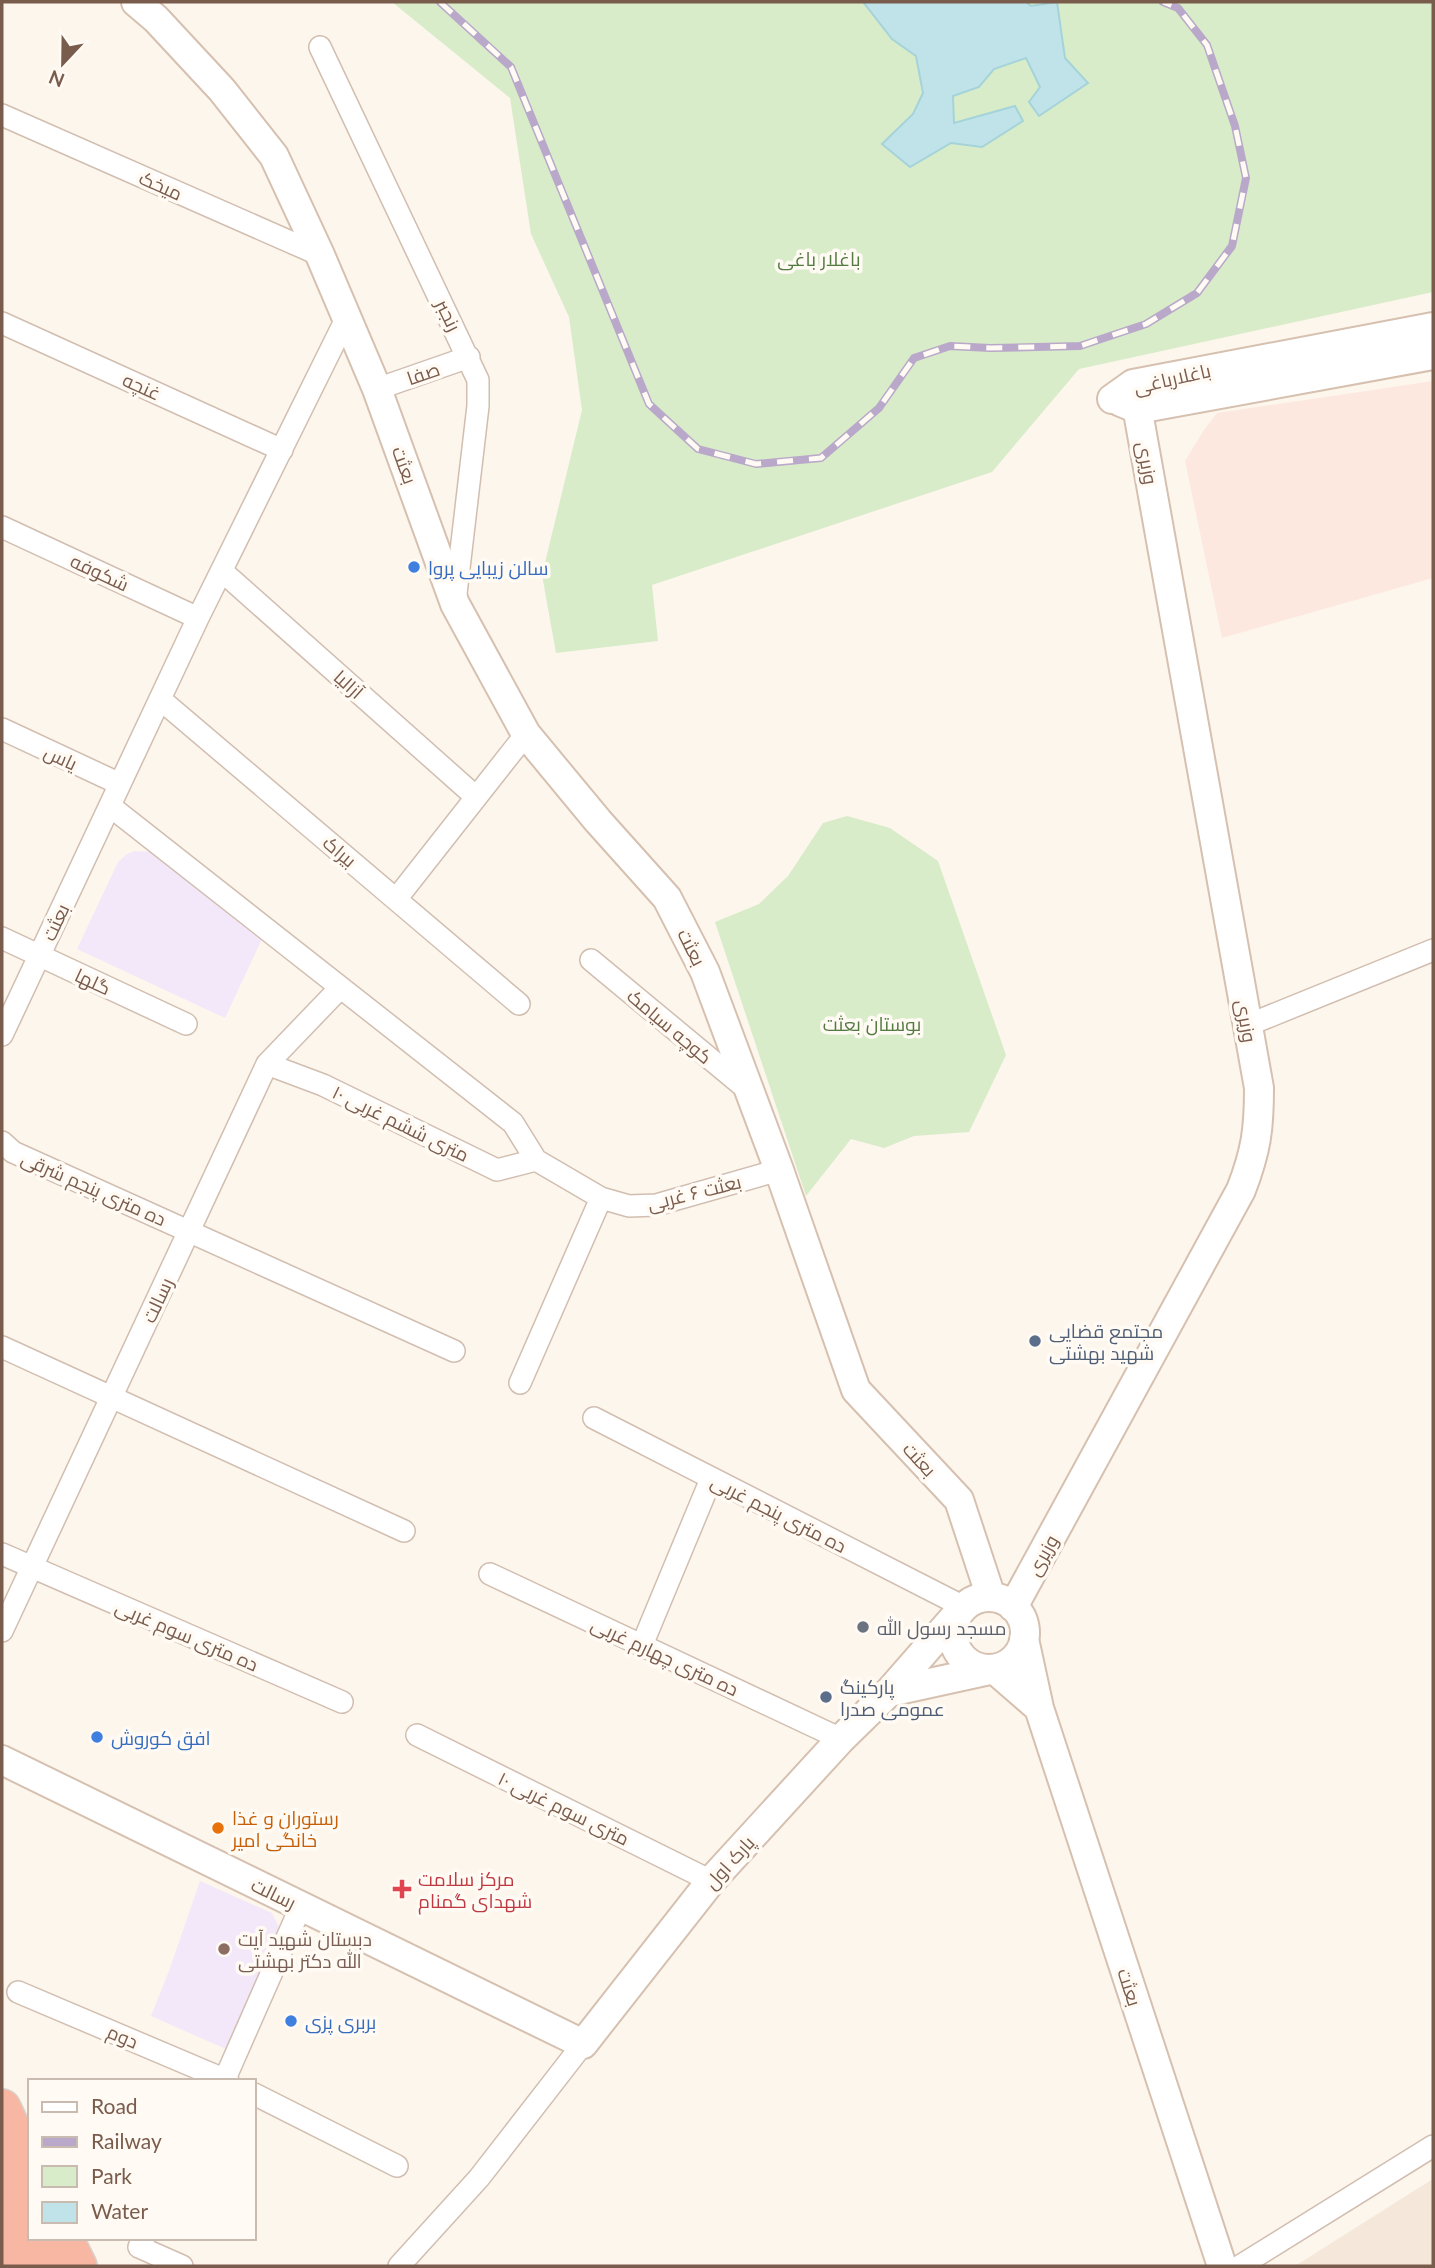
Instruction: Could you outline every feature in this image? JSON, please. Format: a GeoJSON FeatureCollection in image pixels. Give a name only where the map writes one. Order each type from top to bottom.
{"type":"FeatureCollection","features":[{"type":"Feature","properties":{"kind":"highway"},"geometry":{"type":"LineString","coordinates":[[2,2108],[28,2164]]}},
{"type":"Feature","properties":{"kind":"highway"},"geometry":{"type":"LineString","coordinates":[[2,2171],[28,2225]]}},
{"type":"Feature","properties":{"kind":"highway"},"geometry":{"type":"LineString","coordinates":[[2,2234],[18,2266]]}},
{"type":"Feature","properties":{"kind":"highway"},"geometry":{"type":"LineString","coordinates":[[35,2240],[48,2266]]}},
{"type":"Feature","properties":{"kind":"highway"},"geometry":{"type":"LineString","coordinates":[[65,2240],[78,2266]]}},
{"type":"Feature","properties":{"kind":"main road","name":"بعثت"},"geometry":{"type":"LineString","coordinates":[[136,2],[156,19],[222,90],[274,156],[377,389],[455,604],[526,734],[598,821],[667,898],[705,972],[779,1170],[856,1390],[959,1500],[1002,1602]]}},
{"type":"Feature","properties":{"kind":"main road","name":"باغلارباغی"},"geometry":{"type":"LineString","coordinates":[[1136,396],[1433,327]]}},
{"type":"Feature","properties":{"kind":"main road","name":"باغلارباغی"},"geometry":{"type":"LineString","coordinates":[[1136,396],[1433,355]]}},
{"type":"Feature","properties":{"kind":"main road","name":"وزیری"},"geometry":{"type":"LineString","coordinates":[[1002,1602],[1241,1190],[1254,1157],[1259,1127],[1259,1088],[1136,396]]}},
{"type":"Feature","properties":{"kind":"main road"},"geometry":{"type":"LineString","coordinates":[[889,1692],[993,1669],[1014,1659],[1021,1650],[1024,1628],[1002,1602],[979,1598],[961,1610],[953,1623],[955,1647],[971,1665],[993,1669],[1039,1708]]}},
{"type":"Feature","properties":{"kind":"main road","name":"پارک اول"},"geometry":{"type":"LineString","coordinates":[[583,2043],[711,1881],[841,1739],[889,1692],[961,1610]]}},
{"type":"Feature","properties":{"kind":"main road","name":"بعثت"},"geometry":{"type":"LineString","coordinates":[[1024,1639],[1039,1708],[1222,2266]]}},
{"type":"Feature","properties":{"kind":"main road","name":"رسالت"},"geometry":{"type":"LineString","coordinates":[[2,1760],[583,2043]]}},
{"type":"Feature","properties":{"kind":"street","name":"رنجبر"},"geometry":{"type":"LineString","coordinates":[[320,47],[478,380],[478,406],[455,604]]}},
{"type":"Feature","properties":{"kind":"street","name":"میخک"},"geometry":{"type":"LineString","coordinates":[[2,115],[320,255]]}},
{"type":"Feature","properties":{"kind":"street","name":"بعثت"},"geometry":{"type":"LineString","coordinates":[[2,1035],[198,618],[347,317]]}},
{"type":"Feature","properties":{"kind":"street","name":"غنچه"},"geometry":{"type":"LineString","coordinates":[[2,323],[282,450]]}},
{"type":"Feature","properties":{"kind":"street","name":"صفا"},"geometry":{"type":"LineString","coordinates":[[377,389],[469,357]]}},
{"type":"Feature","properties":{"kind":"street","name":"شکوفه"},"geometry":{"type":"LineString","coordinates":[[2,527],[198,618]]}},
{"type":"Feature","properties":{"kind":"street","name":"آزالیا"},"geometry":{"type":"LineString","coordinates":[[223,572],[476,797]]}},
{"type":"Feature","properties":{"kind":"street","name":"بیراک"},"geometry":{"type":"LineString","coordinates":[[160,699],[519,1004]]}},
{"type":"Feature","properties":{"kind":"street","name":"یاس"},"geometry":{"type":"LineString","coordinates":[[2,729],[120,785]]}},
{"type":"Feature","properties":{"kind":"street"},"geometry":{"type":"LineString","coordinates":[[397,898],[526,734]]}},
{"type":"Feature","properties":{"kind":"street"},"geometry":{"type":"LineString","coordinates":[[110,806],[513,1123],[536,1160]]}},
{"type":"Feature","properties":{"kind":"street","name":"گلها"},"geometry":{"type":"LineString","coordinates":[[2,938],[186,1024]]}},
{"type":"Feature","properties":{"kind":"street"},"geometry":{"type":"LineString","coordinates":[[1248,1025],[1433,950]]}},
{"type":"Feature","properties":{"kind":"street","name":"کوچه سیامک"},"geometry":{"type":"LineString","coordinates":[[591,960],[749,1091]]}},
{"type":"Feature","properties":{"kind":"street","name":"رسالت"},"geometry":{"type":"LineString","coordinates":[[2,1631],[267,1064],[340,988]]}},
{"type":"Feature","properties":{"kind":"street","name":"۱۰ متری ششم غربی"},"geometry":{"type":"LineString","coordinates":[[267,1064],[324,1085],[497,1170],[536,1160]]}},
{"type":"Feature","properties":{"kind":"street","name":"ده متری پنجم شرقی"},"geometry":{"type":"LineString","coordinates":[[2,1142],[13,1152],[189,1231]]}},
{"type":"Feature","properties":{"kind":"street","name":"بعثت ۶ غربی"},"geometry":{"type":"LineString","coordinates":[[536,1160],[601,1198],[629,1206],[656,1205],[779,1170]]}},
{"type":"Feature","properties":{"kind":"street"},"geometry":{"type":"LineString","coordinates":[[520,1383],[601,1198]]}},
{"type":"Feature","properties":{"kind":"street"},"geometry":{"type":"LineString","coordinates":[[189,1231],[454,1352]]}},
{"type":"Feature","properties":{"kind":"street"},"geometry":{"type":"LineString","coordinates":[[2,1347],[404,1531]]}},
{"type":"Feature","properties":{"kind":"street","name":"ده متری پنجم غربی"},"geometry":{"type":"LineString","coordinates":[[594,1418],[961,1610]]}},
{"type":"Feature","properties":{"kind":"street"},"geometry":{"type":"LineString","coordinates":[[642,1645],[711,1479]]}},
{"type":"Feature","properties":{"kind":"street","name":"ده متری سوم غربی"},"geometry":{"type":"LineString","coordinates":[[2,1554],[342,1702]]}},
{"type":"Feature","properties":{"kind":"street","name":"ده متری چهارم غربی"},"geometry":{"type":"LineString","coordinates":[[490,1574],[841,1739]]}},
{"type":"Feature","properties":{"kind":"street","name":"۱۰ متری سوم غربی"},"geometry":{"type":"LineString","coordinates":[[416,1735],[711,1881]]}},
{"type":"Feature","properties":{"kind":"street"},"geometry":{"type":"LineString","coordinates":[[225,2079],[301,1906]]}},
{"type":"Feature","properties":{"kind":"street","name":"دوم"},"geometry":{"type":"LineString","coordinates":[[18,1992],[223,2079]]}},
{"type":"Feature","properties":{"kind":"street"},"geometry":{"type":"LineString","coordinates":[[399,2266],[479,2178],[583,2043]]}},
{"type":"Feature","properties":{"kind":"street"},"geometry":{"type":"LineString","coordinates":[[256,2095],[397,2166]]}},
{"type":"Feature","properties":{"kind":"street"},"geometry":{"type":"LineString","coordinates":[[1240,2266],[1433,2146]]}},
{"type":"Feature","properties":{"kind":"street"},"geometry":{"type":"LineString","coordinates":[[142,2242],[182,2266]]}},
{"type":"Feature","properties":{"kind":"shaded area"},"geometry":{"type":"Polygon","coordinates":[[[1433,381],[1433,578],[1222,638],[1185,461],[1217,413],[1433,381]]]}},
{"type":"Feature","properties":{"kind":"shaded area"},"geometry":{"type":"Polygon","coordinates":[[[135,851],[152,852],[262,939],[225,1018],[77,949],[118,862],[135,851]]]}},
{"type":"Feature","properties":{"kind":"shaded area","name":"دبستان شهید آیت الله دکتر بهشتی"},"geometry":{"type":"Polygon","coordinates":[[[200,1881],[272,1913],[279,1927],[228,2050],[151,2016],[200,1881]]]}},
{"type":"Feature","properties":{"kind":"shaded area"},"geometry":{"type":"Polygon","coordinates":[[[1433,2179],[1433,2266],[1295,2266],[1428,2182],[1433,2179]]]}},
{"type":"Feature","properties":{"kind":"green space","name":"باغلار باغی"},"geometry":{"type":"Polygon","coordinates":[[[392,2],[1433,2],[1433,292],[1079,369],[992,472],[652,585],[658,641],[556,653],[542,575],[582,410],[569,317],[531,234],[510,98],[392,2]]]}},
{"type":"Feature","properties":{"kind":"green space","name":"بوستان بعثت"},"geometry":{"type":"Polygon","coordinates":[[[847,816],[890,828],[938,861],[1006,1055],[969,1132],[914,1136],[884,1148],[851,1139],[806,1196],[715,922],[759,904],[788,876],[823,823],[847,816]]]}},
{"type":"Feature","properties":{"kind":"water"},"geometry":{"type":"Polygon","coordinates":[[[1026,2],[1031,6],[1057,2],[1065,58],[1088,83],[1039,116],[1029,102],[1040,87],[1026,58],[994,69],[979,87],[953,96],[954,123],[1015,106],[1023,121],[982,147],[951,143],[910,167],[882,144],[913,114],[923,93],[916,56],[892,39],[864,3],[1026,2]]]}},
{"type":"Feature","properties":{"kind":"railway"},"geometry":{"type":"LineString","coordinates":[[440,2],[511,67],[649,404],[698,449],[756,464],[821,458],[879,408],[914,358],[950,346],[1080,346],[1146,324],[1197,293],[1232,246],[1246,178],[1235,126],[1207,45],[1178,8],[1163,2]]}},
{"type":"Feature","properties":{"kind":"place","name":"سالن زيبايى پروا"},"geometry":{"type":"Point","coordinates":[414,567]}},
{"type":"Feature","properties":{"kind":"place","name":"مجتمع قضایی شهید بهشتی"},"geometry":{"type":"Point","coordinates":[1035,1341]}},
{"type":"Feature","properties":{"kind":"place","name":"مسجد رسول الله"},"geometry":{"type":"Point","coordinates":[863,1627]}},
{"type":"Feature","properties":{"kind":"place","name":"پارکینگ عمومی صدرا"},"geometry":{"type":"Point","coordinates":[826,1697]}},
{"type":"Feature","properties":{"kind":"place","name":"افق کوروش"},"geometry":{"type":"Point","coordinates":[97,1737]}},
{"type":"Feature","properties":{"kind":"place","name":"رستوران و غذا خانگی امیر"},"geometry":{"type":"Point","coordinates":[218,1828]}},
{"type":"Feature","properties":{"kind":"place","name":"مرکز سلامت شهدای گمنام"},"geometry":{"type":"Point","coordinates":[402,1889]}},
{"type":"Feature","properties":{"kind":"place","name":"دبستان شهید آیت الله دکتر بهشتی"},"geometry":{"type":"Point","coordinates":[224,1949]}},
{"type":"Feature","properties":{"kind":"place","name":"بربری پزی"},"geometry":{"type":"Point","coordinates":[291,2021]}}]}
